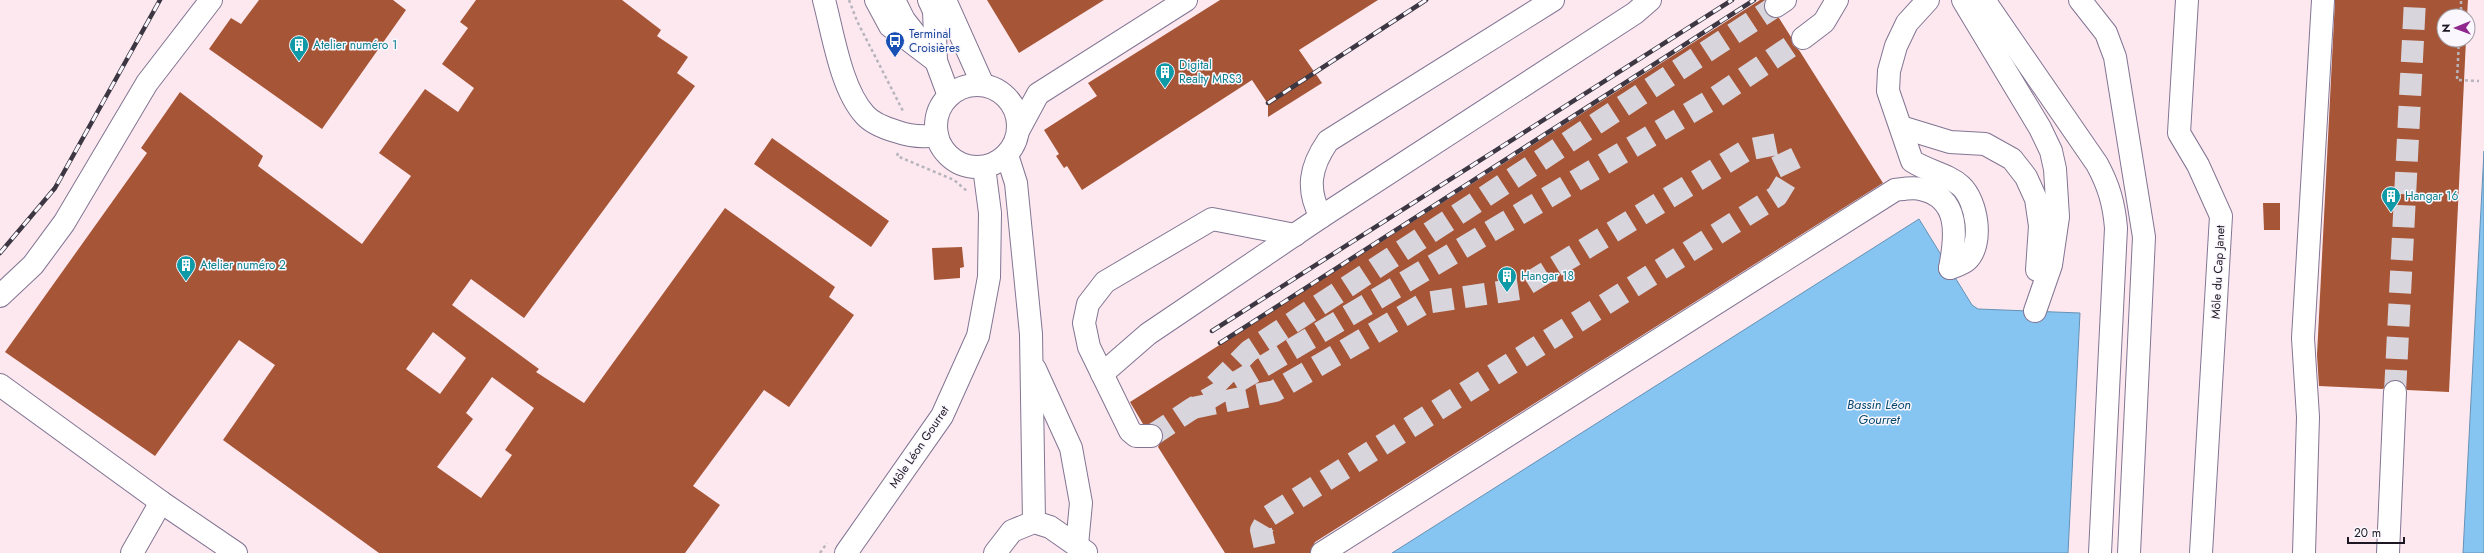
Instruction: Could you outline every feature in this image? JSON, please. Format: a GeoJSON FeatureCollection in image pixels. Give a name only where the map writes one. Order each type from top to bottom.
{"type":"FeatureCollection","features":[{"type":"Feature","properties":{"kind":"lane"},"geometry":{"type":"LineString","coordinates":[[0,296],[33,265],[64,223],[147,83],[211,0]]}},
{"type":"Feature","properties":{"kind":"lane"},"geometry":{"type":"LineString","coordinates":[[824,0],[851,95],[862,112],[885,128],[908,136],[926,137],[937,135]]}},
{"type":"Feature","properties":{"kind":"lane"},"geometry":{"type":"LineString","coordinates":[[876,0],[890,26],[935,51]]}},
{"type":"Feature","properties":{"kind":"lane"},"geometry":{"type":"LineString","coordinates":[[894,0],[904,20],[935,51]]}},
{"type":"Feature","properties":{"kind":"lane"},"geometry":{"type":"LineString","coordinates":[[914,0],[935,51],[949,96]]}},
{"type":"Feature","properties":{"kind":"lane"},"geometry":{"type":"LineString","coordinates":[[928,0],[934,11],[935,51]]}},
{"type":"Feature","properties":{"kind":"lane"},"geometry":{"type":"LineString","coordinates":[[945,0],[988,86],[1004,95],[1012,105],[1017,118],[1018,131]]}},
{"type":"Feature","properties":{"kind":"lane"},"geometry":{"type":"LineString","coordinates":[[959,0],[969,49]]}},
{"type":"Feature","properties":{"kind":"lane"},"geometry":{"type":"LineString","coordinates":[[1038,94],[988,86],[965,86],[949,96],[938,114],[937,135],[949,156],[959,163],[971,166],[984,166],[996,162],[1007,155],[1014,144],[1018,131],[1038,94],[1186,0]]}},
{"type":"Feature","properties":{"kind":"lane"},"geometry":{"type":"LineString","coordinates":[[1321,217],[1312,201],[1311,182],[1316,157],[1328,141],[1554,0]]}},
{"type":"Feature","properties":{"kind":"lane"},"geometry":{"type":"LineString","coordinates":[[1102,374],[1148,334],[1321,217],[1635,14],[1650,0]]}},
{"type":"Feature","properties":{"kind":"lane"},"geometry":{"type":"LineString","coordinates":[[1803,38],[1824,22],[1837,0]]}},
{"type":"Feature","properties":{"kind":"lane"},"geometry":{"type":"LineString","coordinates":[[1322,553],[1895,190],[1920,189],[1939,196],[1952,214],[1956,237],[1950,268],[1967,260],[1975,246],[1977,226],[1974,205],[1961,186],[1912,161],[1888,91],[1889,71],[1896,46],[1907,24],[1928,0]]}},
{"type":"Feature","properties":{"kind":"lane"},"geometry":{"type":"LineString","coordinates":[[1897,117],[1950,142],[1985,144],[2012,159],[2026,177],[2036,199],[2040,226],[2035,311],[2051,265],[2058,217],[2055,169],[2051,151],[2040,128],[1963,0]]}},
{"type":"Feature","properties":{"kind":"lane"},"geometry":{"type":"LineString","coordinates":[[1984,0],[2097,164],[2107,181],[2114,201],[2116,228],[2100,553]]}},
{"type":"Feature","properties":{"kind":"lane"},"geometry":{"type":"LineString","coordinates":[[2080,0],[2106,33],[2115,57],[2125,125],[2138,189],[2144,237],[2129,553]]}},
{"type":"Feature","properties":{"kind":"lane","name":"Môle du Cap Janet"},"geometry":{"type":"LineString","coordinates":[[2187,0],[2179,133],[2198,165],[2221,216],[2202,553]]}},
{"type":"Feature","properties":{"kind":"lane"},"geometry":{"type":"LineString","coordinates":[[2304,553],[2308,417],[2303,338],[2323,0]]}},
{"type":"Feature","properties":{"kind":"lane"},"geometry":{"type":"LineString","coordinates":[[1007,155],[1016,183],[1031,334],[1034,522]]}},
{"type":"Feature","properties":{"kind":"lane","name":"Môle Léon Gourret"},"geometry":{"type":"LineString","coordinates":[[837,547],[942,416],[978,336],[989,277],[990,213],[984,166]]}},
{"type":"Feature","properties":{"kind":"lane"},"geometry":{"type":"LineString","coordinates":[[1150,436],[1136,436],[1130,432],[1089,347],[1084,323],[1088,304],[1105,282],[1212,219],[1295,235]]}},
{"type":"Feature","properties":{"kind":"lane"},"geometry":{"type":"LineString","coordinates":[[1031,361],[1071,448],[1081,503],[1082,549]]}},
{"type":"Feature","properties":{"kind":"lane"},"geometry":{"type":"LineString","coordinates":[[0,384],[160,502],[236,553]]}},
{"type":"Feature","properties":{"kind":"lane"},"geometry":{"type":"LineString","coordinates":[[2388,553],[2395,392]]}},
{"type":"Feature","properties":{"kind":"lane"},"geometry":{"type":"LineString","coordinates":[[132,553],[160,502]]}},
{"type":"Feature","properties":{"kind":"lane"},"geometry":{"type":"LineString","coordinates":[[995,553],[1012,531],[1034,522],[1050,527],[1082,549]]}},
{"type":"Feature","properties":{"kind":"path"},"geometry":{"type":"LineString","coordinates":[[2459,48],[2457,80],[2479,81]]}},
{"type":"Feature","properties":{"kind":"path"},"geometry":{"type":"LineString","coordinates":[[820,553],[837,547]]}},
{"type":"Feature","properties":{"kind":"shaded area"},"geometry":{"type":"Polygon","coordinates":[[[0,0],[2484,0],[2484,151],[2463,553],[2068,553],[2079,313],[1978,309],[1972,305],[1919,219],[1392,553],[0,553],[0,0]]]}},
{"type":"Feature","properties":{"kind":"water"},"geometry":{"type":"Polygon","coordinates":[[[2484,151],[2484,553],[2463,553],[2484,151]]]}},
{"type":"Feature","properties":{"kind":"water","name":"Bassin Léon Gourret"},"geometry":{"type":"Polygon","coordinates":[[[1919,219],[1972,305],[1978,309],[2080,313],[2068,553],[1392,553],[1919,219]]]}},
{"type":"Feature","properties":{"kind":"building","name":"Atelier numéro 1"},"geometry":{"type":"Polygon","coordinates":[[[259,0],[393,0],[406,10],[322,129],[209,49],[231,18],[241,24],[259,0]]]}},
{"type":"Feature","properties":{"kind":"building"},"geometry":{"type":"Polygon","coordinates":[[[476,0],[622,0],[661,30],[657,36],[688,57],[677,73],[695,86],[524,318],[471,279],[452,305],[539,369],[536,372],[584,403],[725,208],[835,287],[829,297],[854,315],[789,407],[764,390],[693,486],[720,505],[685,553],[379,553],[223,440],[275,365],[239,340],[155,456],[5,352],[147,153],[141,148],[180,92],[263,156],[258,166],[362,244],[411,176],[379,153],[425,89],[458,112],[474,88],[442,64],[468,28],[460,22],[476,0]],[[433,332],[406,369],[440,394],[466,358],[433,332]],[[492,377],[466,413],[473,419],[437,467],[481,498],[512,455],[505,450],[534,408],[492,377]]]}},
{"type":"Feature","properties":{"kind":"building"},"geometry":{"type":"Polygon","coordinates":[[[987,0],[1104,0],[1019,53],[987,0]]]}},
{"type":"Feature","properties":{"kind":"building","name":"Digital Realty MRS3"},"geometry":{"type":"Polygon","coordinates":[[[1220,0],[1378,0],[1299,50],[1322,83],[1268,117],[1268,104],[1252,80],[1082,190],[1067,166],[1064,168],[1056,156],[1059,154],[1044,130],[1097,96],[1088,83],[1220,0]]]}},
{"type":"Feature","properties":{"kind":"building","name":"Hangar 18"},"geometry":{"type":"Polygon","coordinates":[[[1760,0],[1765,0],[1764,6],[1766,13],[1771,17],[1779,18],[1791,37],[1793,45],[1799,50],[1883,183],[1315,542],[1310,553],[1225,553],[1158,447],[1163,436],[1162,429],[1157,425],[1143,424],[1130,402],[1760,0]]]}},
{"type":"Feature","properties":{"kind":"building","name":"Hangar 16"},"geometry":{"type":"Polygon","coordinates":[[[2335,0],[2468,0],[2468,8],[2436,8],[2436,48],[2466,48],[2449,392],[2407,390],[2402,382],[2396,380],[2389,381],[2383,389],[2319,386],[2317,355],[2335,0]]]}},
{"type":"Feature","properties":{"kind":"building"},"geometry":{"type":"Polygon","coordinates":[[[772,138],[889,221],[871,247],[754,164],[772,138]]]}},
{"type":"Feature","properties":{"kind":"building"},"geometry":{"type":"Polygon","coordinates":[[[2263,203],[2280,203],[2280,230],[2264,230],[2263,203]]]}},
{"type":"Feature","properties":{"kind":"building"},"geometry":{"type":"Polygon","coordinates":[[[962,247],[964,267],[960,268],[960,278],[934,280],[932,248],[962,247]]]}},
{"type":"Feature","properties":{"kind":"tunnel"},"geometry":{"type":"LineString","coordinates":[[2395,392],[2415,0]]}},
{"type":"Feature","properties":{"kind":"tunnel"},"geometry":{"type":"LineString","coordinates":[[1215,385],[1249,351],[1776,6]]}},
{"type":"Feature","properties":{"kind":"tunnel"},"geometry":{"type":"LineString","coordinates":[[1151,436],[1193,408],[1713,99],[1803,38]]}},
{"type":"Feature","properties":{"kind":"tunnel"},"geometry":{"type":"LineString","coordinates":[[1193,408],[1275,391],[1425,303],[1519,289],[1747,150],[1777,144],[1791,173],[1777,196],[1269,516],[1261,530],[1266,553]]}},
{"type":"Feature","properties":{"kind":"railway"},"geometry":{"type":"LineString","coordinates":[[0,253],[55,188],[160,0]]}},
{"type":"Feature","properties":{"kind":"railway"},"geometry":{"type":"LineString","coordinates":[[1268,103],[1426,0]]}},
{"type":"Feature","properties":{"kind":"railway"},"geometry":{"type":"LineString","coordinates":[[1212,331],[1732,0]]}},
{"type":"Feature","properties":{"kind":"railway"},"geometry":{"type":"LineString","coordinates":[[1220,343],[1754,0]]}},
{"type":"Feature","properties":{"kind":"place","name":"Terminal Croisières"},"geometry":{"type":"Point","coordinates":[895,58]}},
{"type":"Feature","properties":{"kind":"place","name":"Atelier numéro 1"},"geometry":{"type":"Point","coordinates":[299,62]}},
{"type":"Feature","properties":{"kind":"place","name":"Digital Realty MRS3"},"geometry":{"type":"Point","coordinates":[1165,89]}},
{"type":"Feature","properties":{"kind":"place","name":"Hangar 16"},"geometry":{"type":"Point","coordinates":[2391,213]}},
{"type":"Feature","properties":{"kind":"place","name":"Atelier numéro 2"},"geometry":{"type":"Point","coordinates":[186,282]}},
{"type":"Feature","properties":{"kind":"place","name":"Hangar 18"},"geometry":{"type":"Point","coordinates":[1507,293]}}]}
